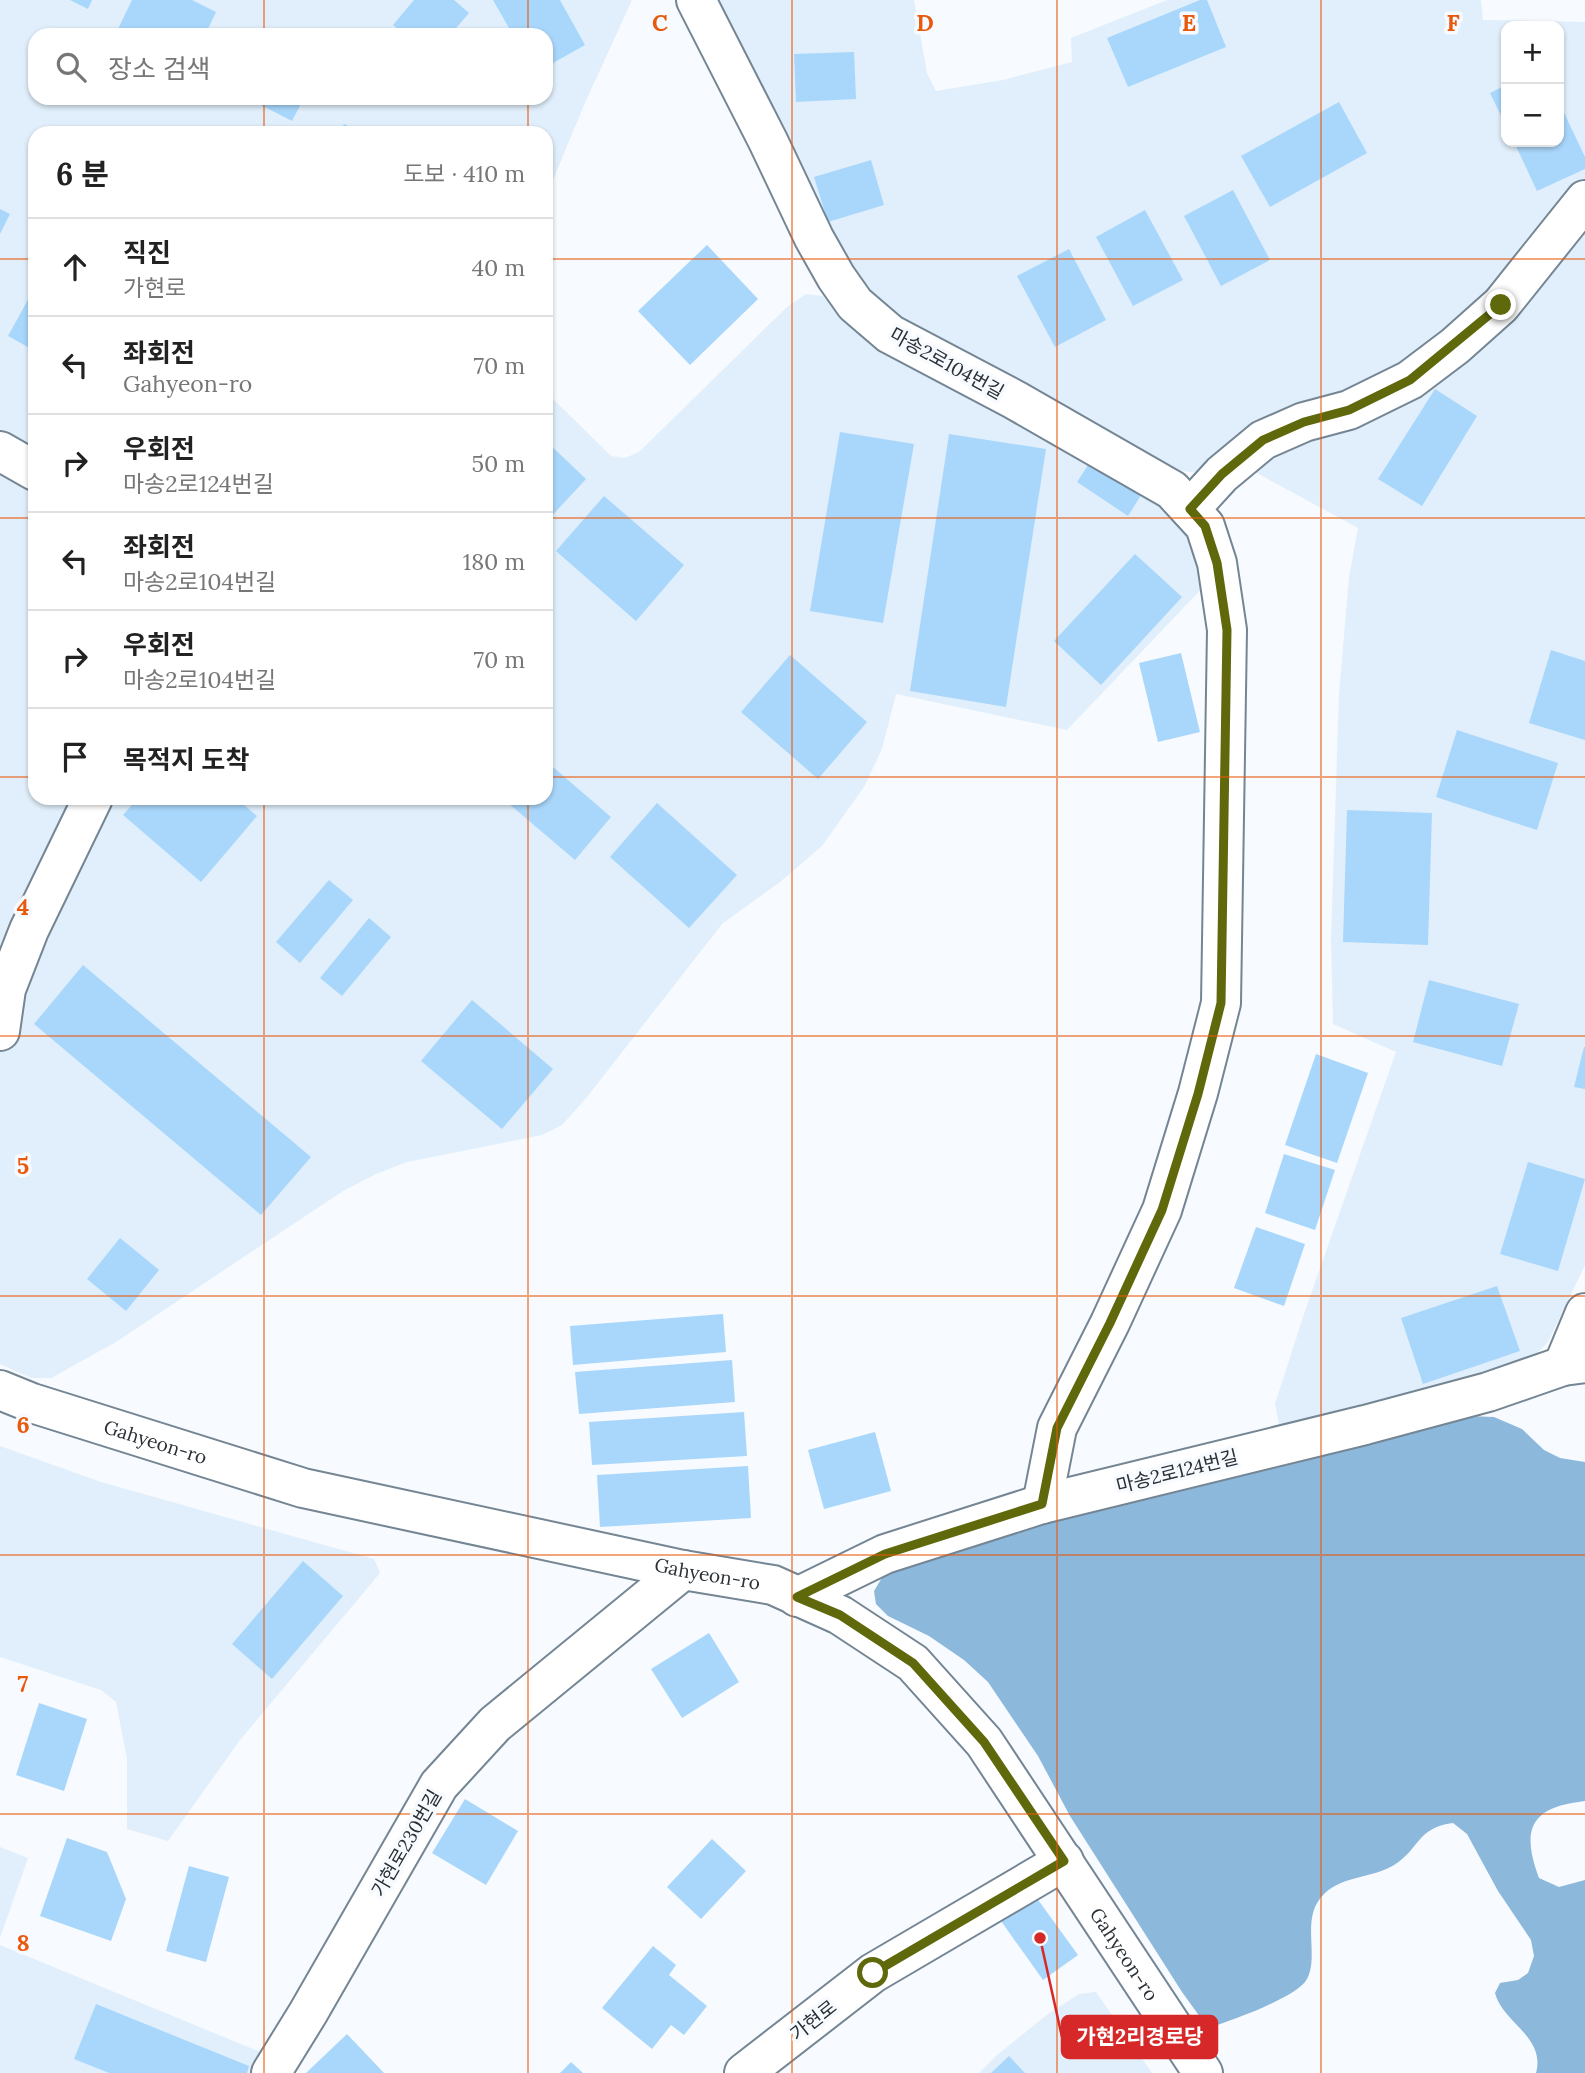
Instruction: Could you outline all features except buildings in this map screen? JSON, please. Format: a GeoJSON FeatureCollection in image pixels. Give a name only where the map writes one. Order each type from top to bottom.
{"type":"FeatureCollection","features":[{"type":"Feature","properties":{"kind":"street","name":"마송2로104번길"},"geometry":{"type":"LineString","coordinates":[[696,0],[814,238],[855,304],[890,334],[1128,463],[1172,490],[1205,526],[1217,563],[1227,630],[1221,1003],[1198,1094],[1162,1210],[1110,1323],[1057,1428],[1042,1504]]}},
{"type":"Feature","properties":{"kind":"street"},"geometry":{"type":"LineString","coordinates":[[1190,509],[1222,474],[1263,440],[1304,422],[1349,410],[1410,380],[1437,360],[1501,305],[1585,200]]}},
{"type":"Feature","properties":{"kind":"street"},"geometry":{"type":"LineString","coordinates":[[0,451],[28,467]]}},
{"type":"Feature","properties":{"kind":"street"},"geometry":{"type":"LineString","coordinates":[[0,1031],[6,989],[29,930],[90,805]]}},
{"type":"Feature","properties":{"kind":"street","name":"마송2로124번길"},"geometry":{"type":"LineString","coordinates":[[797,1597],[885,1554],[1042,1504],[1402,1415],[1488,1392],[1574,1364],[1585,1313]]}},
{"type":"Feature","properties":{"kind":"street","name":"Gahyeon-ro"},"geometry":{"type":"LineString","coordinates":[[0,1390],[32,1403],[303,1488],[683,1570],[773,1585],[840,1615],[913,1663],[984,1742],[1203,2073]]}},
{"type":"Feature","properties":{"kind":"street","name":"가현로230번길"},"geometry":{"type":"LineString","coordinates":[[271,2073],[439,1784],[495,1724],[683,1570]]}},
{"type":"Feature","properties":{"kind":"street","name":"가현로"},"geometry":{"type":"LineString","coordinates":[[744,2073],[873,1973],[1064,1861]]}},
{"type":"Feature","properties":{"kind":"shaded area"},"geometry":{"type":"Polygon","coordinates":[[[0,0],[632,0],[553,180],[553,126],[28,126],[28,805],[553,805],[553,399],[611,456],[625,458],[639,452],[787,307],[806,294],[823,296],[848,324],[893,358],[1041,426],[1186,517],[1209,581],[1067,730],[896,694],[882,749],[864,787],[822,846],[780,882],[722,924],[587,1097],[562,1125],[542,1135],[407,1162],[376,1174],[343,1191],[116,1342],[51,1378],[31,1378],[0,1364],[0,0]]]}},
{"type":"Feature","properties":{"kind":"shaded area"},"geometry":{"type":"Polygon","coordinates":[[[711,0],[914,0],[927,73],[936,91],[1003,80],[1072,62],[1071,38],[1167,0],[1481,0],[1483,20],[1534,21],[1501,21],[1501,147],[1564,147],[1564,22],[1585,22],[1585,181],[1521,261],[1467,312],[1410,358],[1200,473],[1159,468],[953,356],[859,292],[711,0]]]}},
{"type":"Feature","properties":{"kind":"shaded area"},"geometry":{"type":"Polygon","coordinates":[[[1585,225],[1585,1265],[1548,1342],[1533,1357],[1508,1368],[1280,1429],[1275,1404],[1396,1052],[1333,1024],[1331,938],[1339,694],[1349,577],[1358,528],[1255,472],[1275,455],[1354,425],[1585,225]]]}},
{"type":"Feature","properties":{"kind":"shaded area"},"geometry":{"type":"Polygon","coordinates":[[[1469,1416],[1494,1417],[1522,1429],[1544,1450],[1560,1458],[1585,1462],[1585,1801],[1553,1808],[1542,1815],[1531,1833],[1531,1845],[1539,1878],[1559,1887],[1585,1880],[1585,2073],[1536,2073],[1535,2049],[1499,2003],[1495,1993],[1500,1983],[1518,1980],[1528,1973],[1534,1956],[1531,1940],[1498,1891],[1467,1834],[1453,1823],[1432,1829],[1394,1865],[1332,1887],[1317,1903],[1313,1913],[1312,1958],[1307,1979],[1301,1986],[1262,2008],[1208,2028],[1182,1992],[1070,1816],[1038,1756],[988,1682],[964,1660],[929,1636],[888,1616],[876,1604],[874,1591],[883,1576],[906,1563],[1042,1520],[1469,1416]]]}},
{"type":"Feature","properties":{"kind":"shaded area"},"geometry":{"type":"Polygon","coordinates":[[[0,1446],[101,1482],[374,1559],[380,1573],[240,1740],[168,1841],[127,1829],[127,1759],[116,1702],[101,1690],[0,1657],[0,1446]]]}},
{"type":"Feature","properties":{"kind":"shaded area"},"geometry":{"type":"Polygon","coordinates":[[[0,1847],[28,1858],[0,1938],[0,1847]]]}},
{"type":"Feature","properties":{"kind":"shaded area"},"geometry":{"type":"Polygon","coordinates":[[[0,1945],[270,2056],[260,2073],[0,2073],[0,1945]]]}},
{"type":"Feature","properties":{"kind":"shaded area"},"geometry":{"type":"Polygon","coordinates":[[[1096,1992],[1152,2073],[979,2073],[1048,2014],[1079,1994],[1096,1992]]]}},
{"type":"Feature","properties":{"kind":"place","name":"가현2리경로당"},"geometry":{"type":"Point","coordinates":[1040,1938]}},
{"type":"Feature","properties":{"kind":"route"},"geometry":{"type":"LineString","coordinates":[[873,1973],[1064,1861],[984,1742],[913,1663],[840,1615],[797,1597],[885,1554],[1042,1504],[1057,1428],[1110,1323],[1162,1210],[1198,1094],[1221,1003],[1227,630],[1217,563],[1205,526],[1190,509],[1222,474],[1263,440],[1304,422],[1349,410],[1410,380],[1455,346],[1501,305]]}}]}
